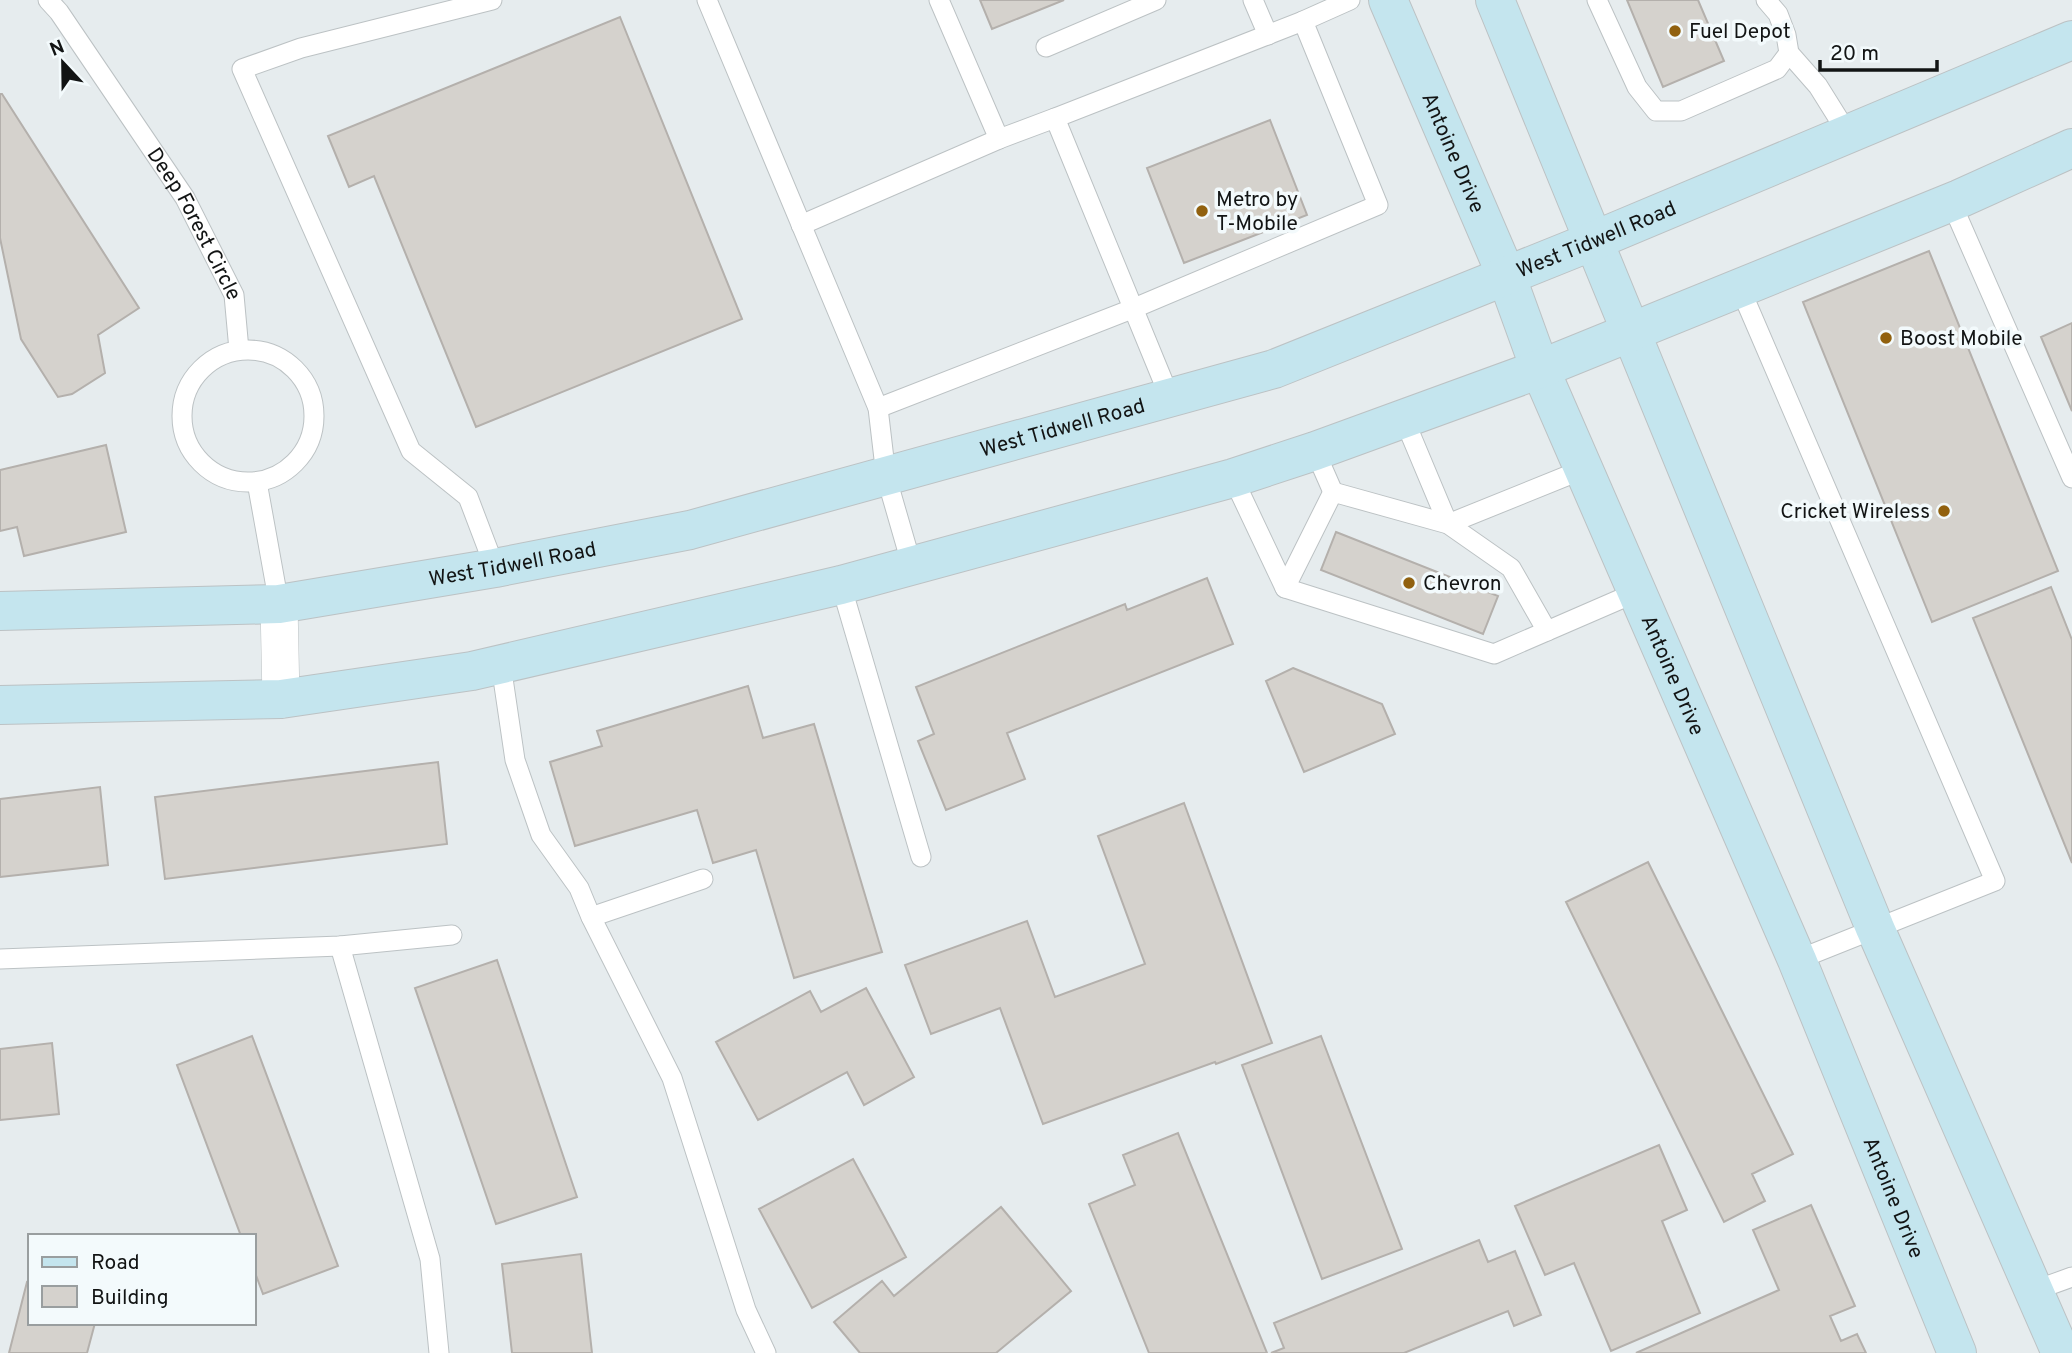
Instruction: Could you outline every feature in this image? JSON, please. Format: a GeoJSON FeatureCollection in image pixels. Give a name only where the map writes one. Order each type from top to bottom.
{"type":"FeatureCollection","features":[{"type":"Feature","properties":{"kind":"main road","name":"Antoine Drive"},"geometry":{"type":"LineString","coordinates":[[1388,0],[1506,275],[1540,369],[1797,960],[1957,1353]]}},
{"type":"Feature","properties":{"kind":"main road"},"geometry":{"type":"LineString","coordinates":[[1495,0],[1629,333],[1875,928],[2061,1353]]}},
{"type":"Feature","properties":{"kind":"main road","name":"West Tidwell Road"},"geometry":{"type":"LineString","coordinates":[[0,611],[279,604],[495,568],[690,530],[1170,398],[1274,369],[1593,241],[2072,40]]}},
{"type":"Feature","properties":{"kind":"main road"},"geometry":{"type":"LineString","coordinates":[[0,705],[281,699],[501,665],[912,566],[1233,478],[1315,452],[1540,369],[1951,202],[2072,148]]}},
{"type":"Feature","properties":{"kind":"street"},"geometry":{"type":"LineString","coordinates":[[279,604],[281,699]]}},
{"type":"Feature","properties":{"kind":"lane","name":"Deep Forest Circle"},"geometry":{"type":"LineString","coordinates":[[48,0],[59,12],[185,198],[234,295],[239,350]]}},
{"type":"Feature","properties":{"kind":"lane"},"geometry":{"type":"LineString","coordinates":[[492,0],[301,48],[242,69],[411,451],[468,497],[495,568]]}},
{"type":"Feature","properties":{"kind":"lane"},"geometry":{"type":"LineString","coordinates":[[706,0],[878,408],[886,476],[912,566]]}},
{"type":"Feature","properties":{"kind":"lane"},"geometry":{"type":"LineString","coordinates":[[939,0],[999,139]]}},
{"type":"Feature","properties":{"kind":"lane"},"geometry":{"type":"LineString","coordinates":[[1046,47],[1156,0]]}},
{"type":"Feature","properties":{"kind":"lane"},"geometry":{"type":"LineString","coordinates":[[1253,0],[1268,35]]}},
{"type":"Feature","properties":{"kind":"lane"},"geometry":{"type":"LineString","coordinates":[[801,225],[999,139],[1268,35],[1350,0]]}},
{"type":"Feature","properties":{"kind":"lane"},"geometry":{"type":"LineString","coordinates":[[1597,0],[1637,87],[1656,111],[1681,111],[1777,69],[1788,53]]}},
{"type":"Feature","properties":{"kind":"lane"},"geometry":{"type":"LineString","coordinates":[[1766,0],[1778,15],[1786,36],[1788,53],[1818,86],[1848,134]]}},
{"type":"Feature","properties":{"kind":"lane"},"geometry":{"type":"LineString","coordinates":[[878,408],[1132,309],[1378,205],[1303,21]]}},
{"type":"Feature","properties":{"kind":"lane"},"geometry":{"type":"LineString","coordinates":[[1055,118],[1170,398]]}},
{"type":"Feature","properties":{"kind":"lane"},"geometry":{"type":"LineString","coordinates":[[1951,202],[2072,478]]}},
{"type":"Feature","properties":{"kind":"lane"},"geometry":{"type":"LineString","coordinates":[[1740,288],[1996,881],[1797,960]]}},
{"type":"Feature","properties":{"kind":"lane"},"geometry":{"type":"LineString","coordinates":[[239,350],[258,350],[291,366],[312,397],[312,435],[304,452],[291,466],[276,476],[257,482],[238,482],[220,476],[204,466],[192,452],[184,435],[184,397],[192,380],[204,366],[220,356],[239,350]]}},
{"type":"Feature","properties":{"kind":"lane"},"geometry":{"type":"LineString","coordinates":[[1405,419],[1448,524]]}},
{"type":"Feature","properties":{"kind":"lane"},"geometry":{"type":"LineString","coordinates":[[1315,452],[1333,492]]}},
{"type":"Feature","properties":{"kind":"lane"},"geometry":{"type":"LineString","coordinates":[[1448,524],[1584,469]]}},
{"type":"Feature","properties":{"kind":"lane"},"geometry":{"type":"LineString","coordinates":[[1233,478],[1285,588],[1494,654],[1637,592]]}},
{"type":"Feature","properties":{"kind":"lane"},"geometry":{"type":"LineString","coordinates":[[257,482],[279,604]]}},
{"type":"Feature","properties":{"kind":"lane"},"geometry":{"type":"LineString","coordinates":[[1333,492],[1448,524],[1511,568],[1547,631]]}},
{"type":"Feature","properties":{"kind":"lane"},"geometry":{"type":"LineString","coordinates":[[1285,588],[1333,492]]}},
{"type":"Feature","properties":{"kind":"lane"},"geometry":{"type":"LineString","coordinates":[[841,585],[921,857]]}},
{"type":"Feature","properties":{"kind":"lane"},"geometry":{"type":"LineString","coordinates":[[501,665],[515,760],[541,835],[579,888],[591,917],[673,1078],[746,1310],[766,1353]]}},
{"type":"Feature","properties":{"kind":"lane"},"geometry":{"type":"LineString","coordinates":[[591,917],[703,879]]}},
{"type":"Feature","properties":{"kind":"lane"},"geometry":{"type":"LineString","coordinates":[[0,959],[340,946],[452,935]]}},
{"type":"Feature","properties":{"kind":"lane"},"geometry":{"type":"LineString","coordinates":[[340,946],[430,1259],[439,1353]]}},
{"type":"Feature","properties":{"kind":"lane"},"geometry":{"type":"LineString","coordinates":[[2033,1291],[2072,1277]]}},
{"type":"Feature","properties":{"kind":"building"},"geometry":{"type":"Polygon","coordinates":[[[980,0],[1064,0],[992,29],[980,0]]]}},
{"type":"Feature","properties":{"kind":"building","name":"Fuel Depot"},"geometry":{"type":"Polygon","coordinates":[[[1627,0],[1698,0],[1724,61],[1663,87],[1627,0]]]}},
{"type":"Feature","properties":{"kind":"building"},"geometry":{"type":"Polygon","coordinates":[[[620,17],[742,319],[476,427],[374,176],[349,187],[328,136],[620,17]]]}},
{"type":"Feature","properties":{"kind":"building"},"geometry":{"type":"Polygon","coordinates":[[[0,94],[139,308],[98,335],[105,373],[72,394],[58,397],[21,339],[0,238],[0,94]]]}},
{"type":"Feature","properties":{"kind":"building"},"geometry":{"type":"Polygon","coordinates":[[[1270,120],[1307,215],[1184,263],[1147,168],[1270,120]]]}},
{"type":"Feature","properties":{"kind":"building"},"geometry":{"type":"Polygon","coordinates":[[[1929,251],[2058,571],[1932,622],[1803,302],[1929,251]]]}},
{"type":"Feature","properties":{"kind":"building"},"geometry":{"type":"Polygon","coordinates":[[[2072,323],[2072,411],[2041,337],[2072,323]]]}},
{"type":"Feature","properties":{"kind":"building"},"geometry":{"type":"Polygon","coordinates":[[[106,445],[126,532],[24,556],[17,527],[0,531],[0,470],[106,445]]]}},
{"type":"Feature","properties":{"kind":"building","name":"Chevron"},"geometry":{"type":"Polygon","coordinates":[[[1336,532],[1498,596],[1483,634],[1321,570],[1336,532]]]}},
{"type":"Feature","properties":{"kind":"building"},"geometry":{"type":"Polygon","coordinates":[[[1207,578],[1233,644],[1007,733],[1025,779],[946,810],[918,741],[934,734],[916,687],[1125,604],[1127,610],[1207,578]]]}},
{"type":"Feature","properties":{"kind":"building"},"geometry":{"type":"Polygon","coordinates":[[[2051,587],[2072,640],[2072,863],[1973,618],[2051,587]]]}},
{"type":"Feature","properties":{"kind":"building"},"geometry":{"type":"Polygon","coordinates":[[[1293,668],[1382,704],[1395,734],[1304,772],[1266,681],[1293,668]]]}},
{"type":"Feature","properties":{"kind":"building"},"geometry":{"type":"Polygon","coordinates":[[[748,686],[763,738],[814,724],[882,952],[794,978],[756,850],[713,863],[697,810],[575,846],[550,762],[602,746],[597,731],[748,686]]]}},
{"type":"Feature","properties":{"kind":"building"},"geometry":{"type":"Polygon","coordinates":[[[438,762],[447,844],[165,879],[155,797],[438,762]]]}},
{"type":"Feature","properties":{"kind":"building"},"geometry":{"type":"Polygon","coordinates":[[[100,787],[108,865],[0,877],[0,799],[100,787]]]}},
{"type":"Feature","properties":{"kind":"building"},"geometry":{"type":"Polygon","coordinates":[[[1184,803],[1272,1043],[1043,1124],[1000,1008],[931,1034],[905,965],[1027,921],[1055,997],[1145,964],[1098,836],[1184,803]]]}},
{"type":"Feature","properties":{"kind":"building"},"geometry":{"type":"Polygon","coordinates":[[[1648,862],[1793,1154],[1752,1174],[1765,1201],[1724,1222],[1566,902],[1648,862]]]}},
{"type":"Feature","properties":{"kind":"building"},"geometry":{"type":"Polygon","coordinates":[[[497,960],[577,1197],[496,1224],[415,988],[497,960]]]}},
{"type":"Feature","properties":{"kind":"building"},"geometry":{"type":"Polygon","coordinates":[[[866,988],[914,1077],[864,1105],[847,1072],[758,1120],[716,1042],[810,991],[821,1012],[866,988]]]}},
{"type":"Feature","properties":{"kind":"building"},"geometry":{"type":"Polygon","coordinates":[[[252,1036],[338,1266],[263,1294],[256,1275],[256,1234],[240,1234],[177,1065],[252,1036]]]}},
{"type":"Feature","properties":{"kind":"building"},"geometry":{"type":"Polygon","coordinates":[[[1321,1036],[1402,1249],[1322,1279],[1242,1065],[1321,1036]]]}},
{"type":"Feature","properties":{"kind":"building"},"geometry":{"type":"Polygon","coordinates":[[[52,1043],[59,1114],[0,1120],[0,1049],[52,1043]]]}},
{"type":"Feature","properties":{"kind":"building"},"geometry":{"type":"Polygon","coordinates":[[[1178,1133],[1267,1353],[1149,1353],[1089,1204],[1135,1185],[1123,1155],[1178,1133]]]}},
{"type":"Feature","properties":{"kind":"building"},"geometry":{"type":"Polygon","coordinates":[[[1659,1145],[1687,1210],[1662,1221],[1700,1313],[1611,1351],[1574,1263],[1545,1275],[1515,1206],[1659,1145]]]}},
{"type":"Feature","properties":{"kind":"building"},"geometry":{"type":"Polygon","coordinates":[[[853,1159],[906,1257],[812,1308],[759,1209],[853,1159]]]}},
{"type":"Feature","properties":{"kind":"building"},"geometry":{"type":"Polygon","coordinates":[[[1811,1205],[1855,1306],[1830,1316],[1841,1341],[1857,1334],[1866,1353],[1636,1353],[1779,1290],[1753,1230],[1811,1205]]]}},
{"type":"Feature","properties":{"kind":"building"},"geometry":{"type":"Polygon","coordinates":[[[1001,1207],[1071,1291],[996,1353],[860,1353],[834,1322],[882,1281],[894,1296],[1001,1207]]]}},
{"type":"Feature","properties":{"kind":"building"},"geometry":{"type":"Polygon","coordinates":[[[1479,1240],[1488,1262],[1515,1251],[1541,1315],[1514,1326],[1508,1311],[1404,1353],[1271,1353],[1284,1348],[1274,1323],[1479,1240]]]}},
{"type":"Feature","properties":{"kind":"building"},"geometry":{"type":"Polygon","coordinates":[[[581,1254],[592,1353],[512,1353],[502,1264],[581,1254]]]}},
{"type":"Feature","properties":{"kind":"building"},"geometry":{"type":"Polygon","coordinates":[[[27,1282],[28,1325],[94,1325],[87,1353],[9,1353],[27,1282]]]}},
{"type":"Feature","properties":{"kind":"place","name":"Fuel Depot"},"geometry":{"type":"Point","coordinates":[1675,31]}},
{"type":"Feature","properties":{"kind":"place","name":"Metro by T-Mobile"},"geometry":{"type":"Point","coordinates":[1202,211]}},
{"type":"Feature","properties":{"kind":"place","name":"Boost Mobile"},"geometry":{"type":"Point","coordinates":[1886,338]}},
{"type":"Feature","properties":{"kind":"place","name":"Cricket Wireless"},"geometry":{"type":"Point","coordinates":[1944,511]}},
{"type":"Feature","properties":{"kind":"place","name":"Chevron"},"geometry":{"type":"Point","coordinates":[1409,583]}}]}
